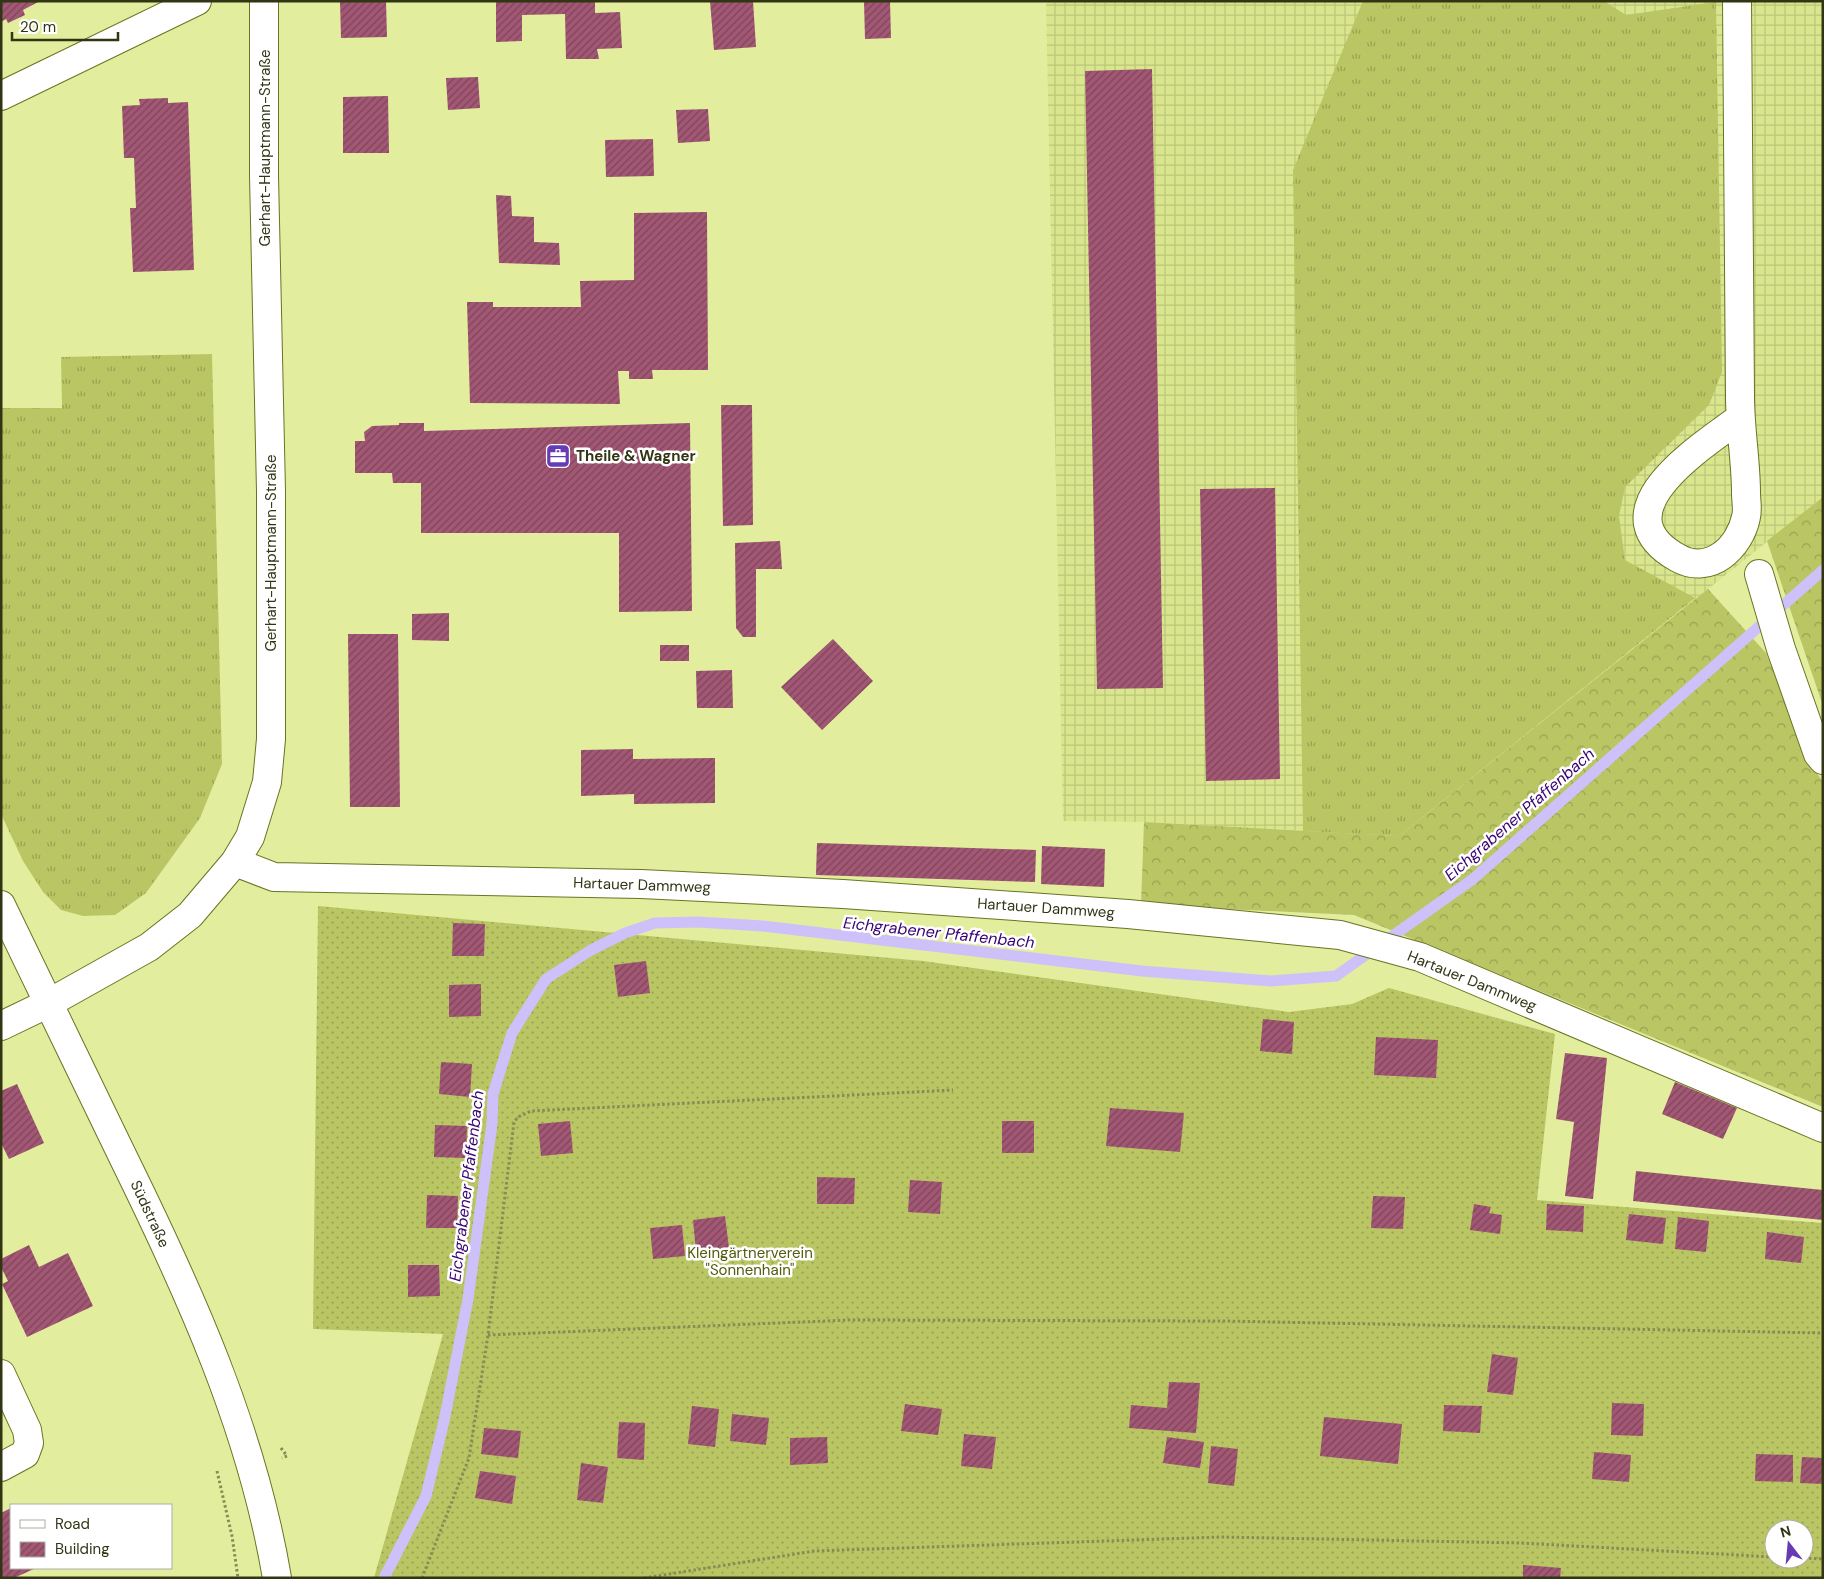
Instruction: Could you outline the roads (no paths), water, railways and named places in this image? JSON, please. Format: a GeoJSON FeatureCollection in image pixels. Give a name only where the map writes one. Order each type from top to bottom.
{"type":"FeatureCollection","features":[{"type":"Feature","properties":{"kind":"street"},"geometry":{"type":"LineString","coordinates":[[1,96],[197,1]]}},
{"type":"Feature","properties":{"kind":"street","name":"Gerhart-Hauptmann-Straße"},"geometry":{"type":"LineString","coordinates":[[1,1026],[48,1003],[149,947],[190,915],[235,862],[250,837],[267,782],[272,739],[271,491],[264,186],[264,1]]}},
{"type":"Feature","properties":{"kind":"street"},"geometry":{"type":"LineString","coordinates":[[1737,1],[1740,418],[1746,483],[1746,516],[1737,542],[1720,558],[1701,562],[1682,560],[1663,549],[1652,532],[1648,519],[1650,502],[1663,480],[1687,458],[1740,418]]}},
{"type":"Feature","properties":{"kind":"street"},"geometry":{"type":"LineString","coordinates":[[1759,574],[1781,649],[1818,754],[1823,760]]}},
{"type":"Feature","properties":{"kind":"street","name":"Hartauer Dammweg"},"geometry":{"type":"LineString","coordinates":[[235,862],[274,877],[641,884],[843,894],[1128,914],[1352,938],[1405,953],[1823,1128]]}},
{"type":"Feature","properties":{"kind":"street","name":"Südstraße"},"geometry":{"type":"LineString","coordinates":[[1,905],[158,1229],[220,1372],[243,1436],[262,1500],[277,1578]]}},
{"type":"Feature","properties":{"kind":"street"},"geometry":{"type":"LineString","coordinates":[[1,1374],[27,1430],[29,1443],[25,1454],[1,1467]]}},
{"type":"Feature","properties":{"kind":"waterway","name":"Eichgrabener Pfaffenbach"},"geometry":{"type":"LineString","coordinates":[[384,1578],[426,1496],[444,1421],[468,1299],[492,1124],[493,1094],[512,1033],[546,979],[591,950],[625,933],[655,923],[698,922],[763,926],[1142,971],[1271,981],[1336,976],[1473,879],[1823,570]]}},
{"type":"Feature","properties":{"kind":"place","name":"Theile & Wagner"},"geometry":{"type":"Point","coordinates":[558,456]}},
{"type":"Feature","properties":{"kind":"park label","name":"Kleingärtnerverein \"Sonnenhain\""},"geometry":{"type":"Point","coordinates":[750,1262]}}]}
